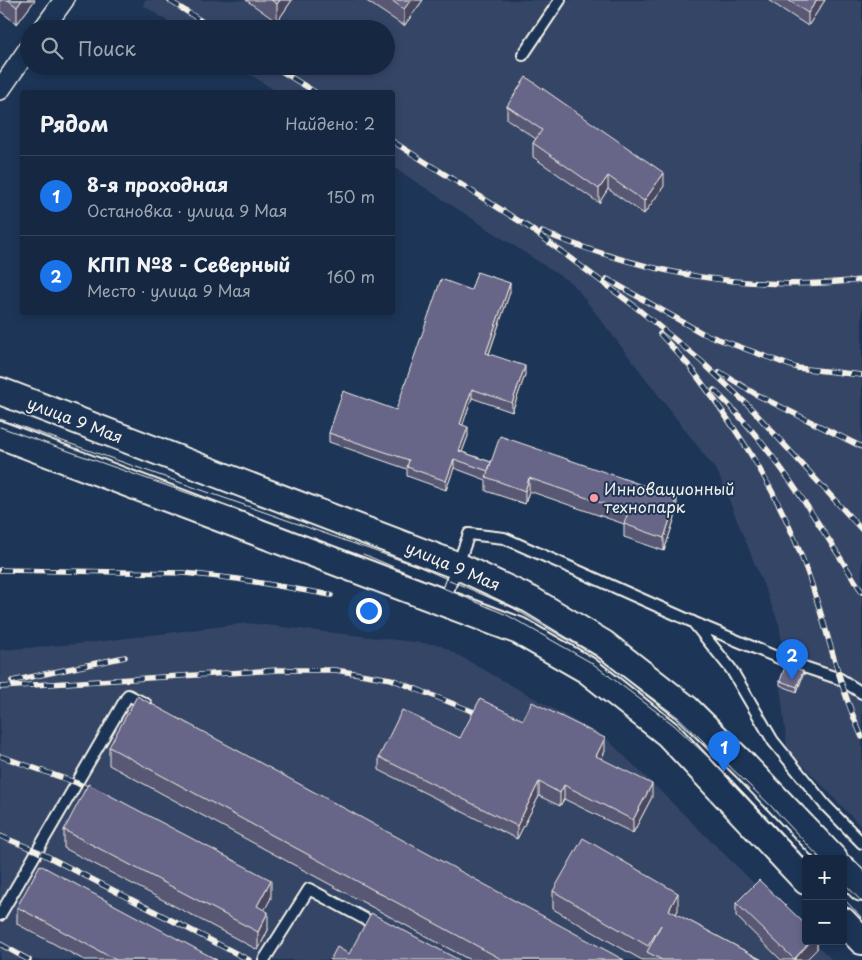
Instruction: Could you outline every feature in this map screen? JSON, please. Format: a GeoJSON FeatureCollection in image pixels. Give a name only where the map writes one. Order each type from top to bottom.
{"type":"FeatureCollection","features":[{"type":"Feature","properties":{"kind":"main road","name":"улица 9 Мая"},"geometry":{"type":"LineString","coordinates":[[0,391],[456,566],[531,600],[604,644],[686,708],[746,766],[830,855]]}},
{"type":"Feature","properties":{"kind":"main road"},"geometry":{"type":"LineString","coordinates":[[0,435],[519,631],[587,670],[668,734],[802,878]]}},
{"type":"Feature","properties":{"kind":"main road"},"geometry":{"type":"LineString","coordinates":[[847,872],[862,888]]}},
{"type":"Feature","properties":{"kind":"main road"},"geometry":{"type":"LineString","coordinates":[[847,925],[862,941]]}},
{"type":"Feature","properties":{"kind":"street"},"geometry":{"type":"LineString","coordinates":[[50,20],[64,0]]}},
{"type":"Feature","properties":{"kind":"street"},"geometry":{"type":"LineString","coordinates":[[0,90],[20,61]]}},
{"type":"Feature","properties":{"kind":"lane"},"geometry":{"type":"LineString","coordinates":[[523,55],[560,0]]}},
{"type":"Feature","properties":{"kind":"lane"},"geometry":{"type":"LineString","coordinates":[[444,602],[469,534],[504,538],[693,622],[786,661],[840,679],[862,693]]}},
{"type":"Feature","properties":{"kind":"lane"},"geometry":{"type":"LineString","coordinates":[[693,622],[731,669],[773,741],[825,805],[862,843]]}},
{"type":"Feature","properties":{"kind":"lane"},"geometry":{"type":"LineString","coordinates":[[0,915],[128,695],[154,709]]}},
{"type":"Feature","properties":{"kind":"lane"},"geometry":{"type":"LineString","coordinates":[[264,960],[309,889],[388,932]]}},
{"type":"Feature","properties":{"kind":"shaded area"},"geometry":{"type":"Polygon","coordinates":[[[145,0],[862,0],[862,828],[787,748],[780,685],[786,669],[779,624],[718,473],[574,285],[395,168],[395,90],[274,90],[251,75],[395,75],[395,20],[166,20],[143,5],[145,0]]]}},
{"type":"Feature","properties":{"kind":"shaded area"},"geometry":{"type":"Polygon","coordinates":[[[247,623],[440,645],[607,739],[802,930],[802,945],[817,945],[832,960],[0,960],[0,650],[87,643],[247,623]]]}},
{"type":"Feature","properties":{"kind":"building"},"geometry":{"type":"Polygon","coordinates":[[[8,0],[22,0],[17,7],[8,0]]]}},
{"type":"Feature","properties":{"kind":"building"},"geometry":{"type":"Polygon","coordinates":[[[271,0],[280,0],[277,4],[271,0]]]}},
{"type":"Feature","properties":{"kind":"building"},"geometry":{"type":"Polygon","coordinates":[[[391,0],[411,0],[404,9],[391,0]]]}},
{"type":"Feature","properties":{"kind":"building"},"geometry":{"type":"Polygon","coordinates":[[[788,0],[817,0],[808,13],[788,0]]]}},
{"type":"Feature","properties":{"kind":"building"},"geometry":{"type":"Polygon","coordinates":[[[526,77],[664,173],[644,201],[608,176],[599,189],[533,143],[542,130],[507,106],[526,77]]]}},
{"type":"Feature","properties":{"kind":"building"},"geometry":{"type":"Polygon","coordinates":[[[477,272],[510,283],[486,353],[525,366],[512,403],[472,389],[460,424],[468,427],[459,451],[491,462],[488,471],[454,459],[446,481],[407,467],[409,460],[329,433],[343,391],[396,410],[441,279],[471,290],[477,272]]]}},
{"type":"Feature","properties":{"kind":"building","name":"Инновационный технопарк"},"geometry":{"type":"Polygon","coordinates":[[[500,436],[677,497],[664,538],[624,524],[628,512],[529,478],[525,491],[486,477],[500,436]]]}},
{"type":"Feature","properties":{"kind":"building"},"geometry":{"type":"Polygon","coordinates":[[[786,664],[803,671],[797,687],[780,681],[786,664]]]}},
{"type":"Feature","properties":{"kind":"building"},"geometry":{"type":"Polygon","coordinates":[[[137,696],[624,960],[503,960],[109,747],[137,696]]]}},
{"type":"Feature","properties":{"kind":"building"},"geometry":{"type":"Polygon","coordinates":[[[480,699],[523,720],[532,702],[605,738],[596,756],[652,784],[633,820],[564,785],[560,793],[539,782],[517,826],[379,757],[402,710],[460,738],[480,699]]]}},
{"type":"Feature","properties":{"kind":"building"},"geometry":{"type":"Polygon","coordinates":[[[88,784],[271,880],[257,906],[268,912],[258,932],[64,830],[88,784]]]}},
{"type":"Feature","properties":{"kind":"building"},"geometry":{"type":"Polygon","coordinates":[[[583,838],[678,893],[669,910],[762,960],[662,960],[647,952],[661,925],[648,946],[553,891],[583,838]]]}},
{"type":"Feature","properties":{"kind":"building"},"geometry":{"type":"Polygon","coordinates":[[[40,865],[217,960],[116,960],[17,907],[40,865]]]}},
{"type":"Feature","properties":{"kind":"building"},"geometry":{"type":"Polygon","coordinates":[[[759,880],[802,921],[802,945],[807,945],[794,959],[736,903],[759,880]]]}},
{"type":"Feature","properties":{"kind":"building"},"geometry":{"type":"Polygon","coordinates":[[[371,913],[459,960],[330,960],[337,947],[349,954],[371,913]]]}},
{"type":"Feature","properties":{"kind":"tram line"},"geometry":{"type":"LineString","coordinates":[[0,419],[420,567],[513,608],[597,657],[679,718],[771,806],[817,855]]}},
{"type":"Feature","properties":{"kind":"tram line"},"geometry":{"type":"LineString","coordinates":[[0,427],[290,529]]}},
{"type":"Feature","properties":{"kind":"tram line"},"geometry":{"type":"LineString","coordinates":[[363,554],[507,615],[592,663],[674,725],[724,772],[802,855]]}},
{"type":"Feature","properties":{"kind":"tram line"},"geometry":{"type":"LineString","coordinates":[[847,886],[862,902]]}},
{"type":"Feature","properties":{"kind":"tram line"},"geometry":{"type":"LineString","coordinates":[[845,900],[862,918]]}},
{"type":"Feature","properties":{"kind":"railway"},"geometry":{"type":"LineString","coordinates":[[170,1],[200,20]]}},
{"type":"Feature","properties":{"kind":"railway"},"geometry":{"type":"LineString","coordinates":[[288,75],[312,90]]}},
{"type":"Feature","properties":{"kind":"railway"},"geometry":{"type":"LineString","coordinates":[[395,143],[527,226],[633,305],[701,361],[749,406],[862,530]]}},
{"type":"Feature","properties":{"kind":"railway"},"geometry":{"type":"LineString","coordinates":[[542,232],[622,259],[699,277],[778,284],[862,280]]}},
{"type":"Feature","properties":{"kind":"railway"},"geometry":{"type":"LineString","coordinates":[[607,279],[702,333],[797,368],[862,375]]}},
{"type":"Feature","properties":{"kind":"railway"},"geometry":{"type":"LineString","coordinates":[[660,334],[694,371]]}},
{"type":"Feature","properties":{"kind":"railway"},"geometry":{"type":"LineString","coordinates":[[690,367],[742,440],[784,515],[807,571],[839,676],[862,737]]}},
{"type":"Feature","properties":{"kind":"railway"},"geometry":{"type":"LineString","coordinates":[[720,372],[757,395],[862,447]]}},
{"type":"Feature","properties":{"kind":"railway"},"geometry":{"type":"LineString","coordinates":[[714,390],[757,436],[776,461],[862,592]]}},
{"type":"Feature","properties":{"kind":"railway"},"geometry":{"type":"LineString","coordinates":[[0,570],[184,573],[238,579],[331,595]]}},
{"type":"Feature","properties":{"kind":"railway"},"geometry":{"type":"LineString","coordinates":[[12,681],[125,657]]}},
{"type":"Feature","properties":{"kind":"railway"},"geometry":{"type":"LineString","coordinates":[[0,687],[278,670],[335,670],[391,679],[474,712]]}},
{"type":"Feature","properties":{"kind":"railway"},"geometry":{"type":"LineString","coordinates":[[0,756],[77,783],[98,794]]}},
{"type":"Feature","properties":{"kind":"railway"},"geometry":{"type":"LineString","coordinates":[[0,836],[37,851],[249,960]]}},
{"type":"Feature","properties":{"kind":"railway"},"geometry":{"type":"LineString","coordinates":[[0,944],[29,960]]}},
{"type":"Feature","properties":{"kind":"place","name":"Инновационный технопарк"},"geometry":{"type":"Point","coordinates":[594,498]}},
{"type":"Feature","properties":{"kind":"place","name":"КПП №8 - Северный"},"geometry":{"type":"Point","coordinates":[792,680]}},
{"type":"Feature","properties":{"kind":"place","name":"8-я проходная"},"geometry":{"type":"Point","coordinates":[724,772]}}]}
